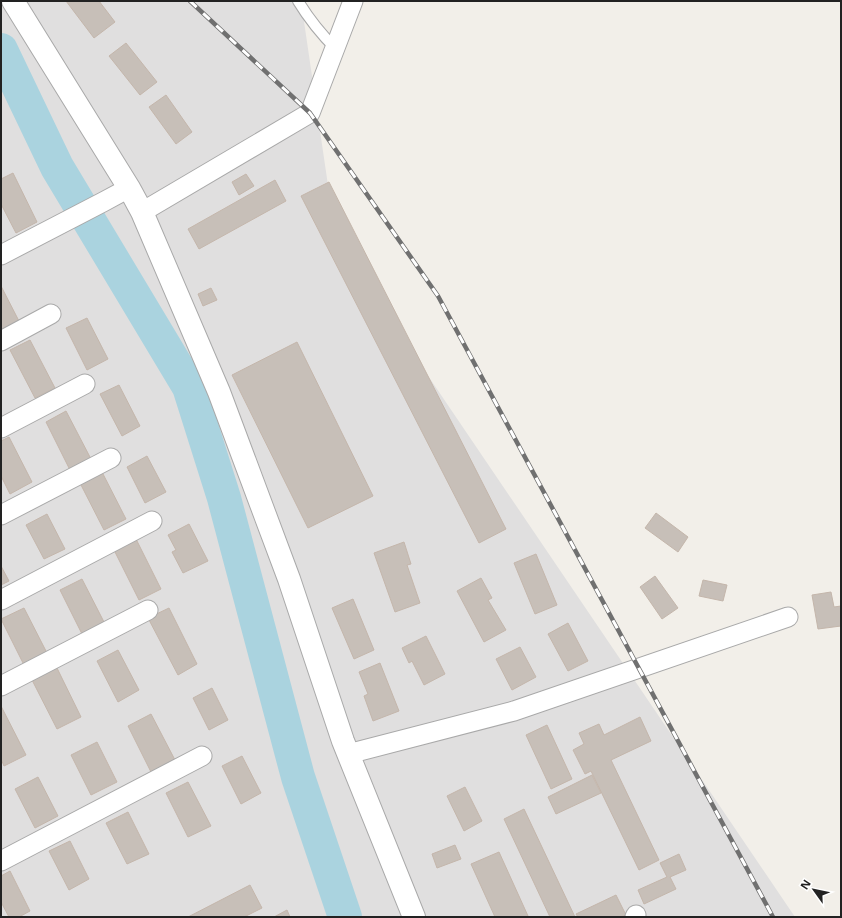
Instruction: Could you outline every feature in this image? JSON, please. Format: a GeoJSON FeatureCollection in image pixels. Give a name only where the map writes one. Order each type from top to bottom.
{"type":"FeatureCollection","features":[{"type":"Feature","properties":{"kind":"street"},"geometry":{"type":"LineString","coordinates":[[13,1],[129,188],[142,212],[219,392],[289,579],[348,754],[414,917]]}},
{"type":"Feature","properties":{"kind":"street"},"geometry":{"type":"LineString","coordinates":[[142,212],[310,113],[336,49],[353,1]]}},
{"type":"Feature","properties":{"kind":"street"},"geometry":{"type":"LineString","coordinates":[[1,255],[129,188]]}},
{"type":"Feature","properties":{"kind":"street"},"geometry":{"type":"LineString","coordinates":[[1,341],[51,314]]}},
{"type":"Feature","properties":{"kind":"street"},"geometry":{"type":"LineString","coordinates":[[1,428],[85,384]]}},
{"type":"Feature","properties":{"kind":"street"},"geometry":{"type":"LineString","coordinates":[[1,515],[111,458]]}},
{"type":"Feature","properties":{"kind":"street"},"geometry":{"type":"LineString","coordinates":[[1,600],[152,521]]}},
{"type":"Feature","properties":{"kind":"street"},"geometry":{"type":"LineString","coordinates":[[1,686],[148,610]]}},
{"type":"Feature","properties":{"kind":"street"},"geometry":{"type":"LineString","coordinates":[[348,754],[514,711],[788,617]]}},
{"type":"Feature","properties":{"kind":"street"},"geometry":{"type":"LineString","coordinates":[[1,861],[202,756]]}},
{"type":"Feature","properties":{"kind":"lane"},"geometry":{"type":"LineString","coordinates":[[298,1],[322,35],[336,49]]}},
{"type":"Feature","properties":{"kind":"shaded area"},"geometry":{"type":"Polygon","coordinates":[[[1,1],[301,1],[336,240],[795,917],[1,917],[1,1]]]}},
{"type":"Feature","properties":{"kind":"building"},"geometry":{"type":"Polygon","coordinates":[[[66,1],[99,1],[115,22],[94,38],[66,1]]]}},
{"type":"Feature","properties":{"kind":"building"},"geometry":{"type":"Polygon","coordinates":[[[126,43],[157,82],[140,95],[109,56],[126,43]]]}},
{"type":"Feature","properties":{"kind":"building"},"geometry":{"type":"Polygon","coordinates":[[[166,95],[192,132],[176,144],[149,107],[166,95]]]}},
{"type":"Feature","properties":{"kind":"building"},"geometry":{"type":"Polygon","coordinates":[[[13,173],[37,222],[16,233],[1,204],[1,179],[13,173]]]}},
{"type":"Feature","properties":{"kind":"building"},"geometry":{"type":"Polygon","coordinates":[[[246,174],[254,186],[239,195],[232,182],[246,174]]]}},
{"type":"Feature","properties":{"kind":"building"},"geometry":{"type":"Polygon","coordinates":[[[275,180],[286,201],[199,249],[188,229],[275,180]]]}},
{"type":"Feature","properties":{"kind":"building"},"geometry":{"type":"Polygon","coordinates":[[[329,182],[506,529],[479,543],[301,196],[329,182]]]}},
{"type":"Feature","properties":{"kind":"building"},"geometry":{"type":"Polygon","coordinates":[[[1,286],[21,325],[1,334],[1,286]]]}},
{"type":"Feature","properties":{"kind":"building"},"geometry":{"type":"Polygon","coordinates":[[[211,288],[217,300],[203,306],[198,294],[211,288]]]}},
{"type":"Feature","properties":{"kind":"building"},"geometry":{"type":"Polygon","coordinates":[[[87,318],[108,359],[87,370],[66,328],[87,318]]]}},
{"type":"Feature","properties":{"kind":"building"},"geometry":{"type":"Polygon","coordinates":[[[30,340],[55,388],[35,398],[10,350],[30,340]]]}},
{"type":"Feature","properties":{"kind":"building"},"geometry":{"type":"Polygon","coordinates":[[[297,342],[373,496],[308,528],[232,375],[297,342]]]}},
{"type":"Feature","properties":{"kind":"building"},"geometry":{"type":"Polygon","coordinates":[[[119,385],[140,426],[122,436],[100,394],[119,385]]]}},
{"type":"Feature","properties":{"kind":"building"},"geometry":{"type":"Polygon","coordinates":[[[66,411],[91,459],[70,470],[46,422],[66,411]]]}},
{"type":"Feature","properties":{"kind":"building"},"geometry":{"type":"Polygon","coordinates":[[[9,437],[32,482],[10,494],[1,476],[1,441],[9,437]]]}},
{"type":"Feature","properties":{"kind":"building"},"geometry":{"type":"Polygon","coordinates":[[[147,456],[166,492],[145,503],[127,467],[147,456]]]}},
{"type":"Feature","properties":{"kind":"building"},"geometry":{"type":"Polygon","coordinates":[[[102,472],[126,519],[104,530],[80,483],[102,472]]]}},
{"type":"Feature","properties":{"kind":"building"},"geometry":{"type":"Polygon","coordinates":[[[656,513],[688,537],[678,552],[645,528],[656,513]]]}},
{"type":"Feature","properties":{"kind":"building"},"geometry":{"type":"Polygon","coordinates":[[[47,514],[65,549],[44,559],[26,525],[47,514]]]}},
{"type":"Feature","properties":{"kind":"building"},"geometry":{"type":"Polygon","coordinates":[[[189,524],[208,561],[183,573],[172,552],[176,550],[168,535],[189,524]]]}},
{"type":"Feature","properties":{"kind":"building"},"geometry":{"type":"Polygon","coordinates":[[[135,537],[161,589],[139,600],[113,548],[135,537]]]}},
{"type":"Feature","properties":{"kind":"building"},"geometry":{"type":"Polygon","coordinates":[[[404,542],[411,564],[407,565],[420,603],[395,612],[374,553],[404,542]]]}},
{"type":"Feature","properties":{"kind":"building"},"geometry":{"type":"Polygon","coordinates":[[[536,554],[557,605],[535,614],[514,563],[536,554]]]}},
{"type":"Feature","properties":{"kind":"building"},"geometry":{"type":"Polygon","coordinates":[[[1,566],[9,581],[1,585],[1,566]]]}},
{"type":"Feature","properties":{"kind":"building"},"geometry":{"type":"Polygon","coordinates":[[[655,576],[678,608],[662,619],[640,587],[655,576]]]}},
{"type":"Feature","properties":{"kind":"building"},"geometry":{"type":"Polygon","coordinates":[[[481,578],[492,598],[488,600],[506,630],[484,642],[457,591],[481,578]]]}},
{"type":"Feature","properties":{"kind":"building"},"geometry":{"type":"Polygon","coordinates":[[[82,579],[104,622],[82,634],[60,590],[82,579]]]}},
{"type":"Feature","properties":{"kind":"building"},"geometry":{"type":"Polygon","coordinates":[[[703,580],[727,585],[723,601],[699,596],[703,580]]]}},
{"type":"Feature","properties":{"kind":"building"},"geometry":{"type":"Polygon","coordinates":[[[831,592],[834,607],[841,606],[841,626],[818,629],[812,595],[831,592]]]}},
{"type":"Feature","properties":{"kind":"building"},"geometry":{"type":"Polygon","coordinates":[[[353,599],[374,650],[354,659],[332,608],[353,599]]]}},
{"type":"Feature","properties":{"kind":"building"},"geometry":{"type":"Polygon","coordinates":[[[24,608],[47,653],[24,665],[1,619],[24,608]]]}},
{"type":"Feature","properties":{"kind":"building"},"geometry":{"type":"Polygon","coordinates":[[[169,608],[197,664],[178,675],[148,618],[169,608]]]}},
{"type":"Feature","properties":{"kind":"building"},"geometry":{"type":"Polygon","coordinates":[[[568,623],[588,661],[568,671],[548,634],[568,623]]]}},
{"type":"Feature","properties":{"kind":"building"},"geometry":{"type":"Polygon","coordinates":[[[426,636],[445,674],[424,685],[412,661],[409,663],[402,648],[426,636]]]}},
{"type":"Feature","properties":{"kind":"building"},"geometry":{"type":"Polygon","coordinates":[[[520,647],[536,677],[512,690],[496,659],[520,647]]]}},
{"type":"Feature","properties":{"kind":"building"},"geometry":{"type":"Polygon","coordinates":[[[118,650],[139,690],[118,702],[97,661],[118,650]]]}},
{"type":"Feature","properties":{"kind":"building"},"geometry":{"type":"Polygon","coordinates":[[[380,663],[399,711],[373,721],[364,696],[368,694],[359,672],[380,663]]]}},
{"type":"Feature","properties":{"kind":"building"},"geometry":{"type":"Polygon","coordinates":[[[56,666],[81,717],[57,729],[31,678],[56,666]]]}},
{"type":"Feature","properties":{"kind":"building"},"geometry":{"type":"Polygon","coordinates":[[[212,688],[228,720],[209,730],[193,698],[212,688]]]}},
{"type":"Feature","properties":{"kind":"building"},"geometry":{"type":"Polygon","coordinates":[[[1,706],[26,755],[4,766],[1,759],[1,706]]]}},
{"type":"Feature","properties":{"kind":"building"},"geometry":{"type":"Polygon","coordinates":[[[151,714],[175,760],[151,772],[128,726],[151,714]]]}},
{"type":"Feature","properties":{"kind":"building"},"geometry":{"type":"Polygon","coordinates":[[[640,717],[651,741],[611,760],[659,860],[639,870],[591,771],[585,774],[573,750],[584,744],[579,733],[599,724],[604,735],[640,717]]]}},
{"type":"Feature","properties":{"kind":"building"},"geometry":{"type":"Polygon","coordinates":[[[547,725],[572,779],[551,789],[526,735],[547,725]]]}},
{"type":"Feature","properties":{"kind":"building"},"geometry":{"type":"Polygon","coordinates":[[[97,742],[117,782],[91,795],[71,755],[97,742]]]}},
{"type":"Feature","properties":{"kind":"building"},"geometry":{"type":"Polygon","coordinates":[[[242,756],[261,793],[241,804],[222,766],[242,756]]]}},
{"type":"Feature","properties":{"kind":"building"},"geometry":{"type":"Polygon","coordinates":[[[592,775],[601,793],[556,814],[548,797],[592,775]]]}},
{"type":"Feature","properties":{"kind":"building"},"geometry":{"type":"Polygon","coordinates":[[[38,777],[58,816],[35,828],[15,789],[38,777]]]}},
{"type":"Feature","properties":{"kind":"building"},"geometry":{"type":"Polygon","coordinates":[[[188,782],[211,826],[188,837],[166,793],[188,782]]]}},
{"type":"Feature","properties":{"kind":"building"},"geometry":{"type":"Polygon","coordinates":[[[465,787],[482,821],[464,831],[447,796],[465,787]]]}},
{"type":"Feature","properties":{"kind":"building"},"geometry":{"type":"Polygon","coordinates":[[[524,809],[575,917],[550,917],[504,819],[524,809]]]}},
{"type":"Feature","properties":{"kind":"building"},"geometry":{"type":"Polygon","coordinates":[[[128,812],[149,854],[127,864],[106,823],[128,812]]]}},
{"type":"Feature","properties":{"kind":"building"},"geometry":{"type":"Polygon","coordinates":[[[70,841],[89,879],[69,890],[49,851],[70,841]]]}},
{"type":"Feature","properties":{"kind":"building"},"geometry":{"type":"Polygon","coordinates":[[[455,845],[461,859],[437,868],[432,854],[455,845]]]}},
{"type":"Feature","properties":{"kind":"building"},"geometry":{"type":"Polygon","coordinates":[[[499,852],[528,916],[495,917],[471,864],[499,852]]]}},
{"type":"Feature","properties":{"kind":"building"},"geometry":{"type":"Polygon","coordinates":[[[679,854],[686,870],[670,877],[676,889],[644,904],[638,890],[667,877],[660,863],[679,854]]]}},
{"type":"Feature","properties":{"kind":"building"},"geometry":{"type":"Polygon","coordinates":[[[10,871],[30,911],[19,917],[9,917],[1,902],[1,876],[10,871]]]}},
{"type":"Feature","properties":{"kind":"building"},"geometry":{"type":"Polygon","coordinates":[[[250,885],[262,908],[244,917],[188,917],[250,885]]]}},
{"type":"Feature","properties":{"kind":"building"},"geometry":{"type":"Polygon","coordinates":[[[616,895],[626,915],[621,917],[578,917],[576,914],[616,895]]]}},
{"type":"Feature","properties":{"kind":"building"},"geometry":{"type":"Polygon","coordinates":[[[287,910],[290,917],[274,917],[287,910]]]}},
{"type":"Feature","properties":{"kind":"waterway"},"geometry":{"type":"LineString","coordinates":[[1,50],[57,167],[189,387],[224,498],[298,777],[345,917]]}},
{"type":"Feature","properties":{"kind":"railway"},"geometry":{"type":"LineString","coordinates":[[190,1],[310,113],[438,296],[773,917]]}}]}
